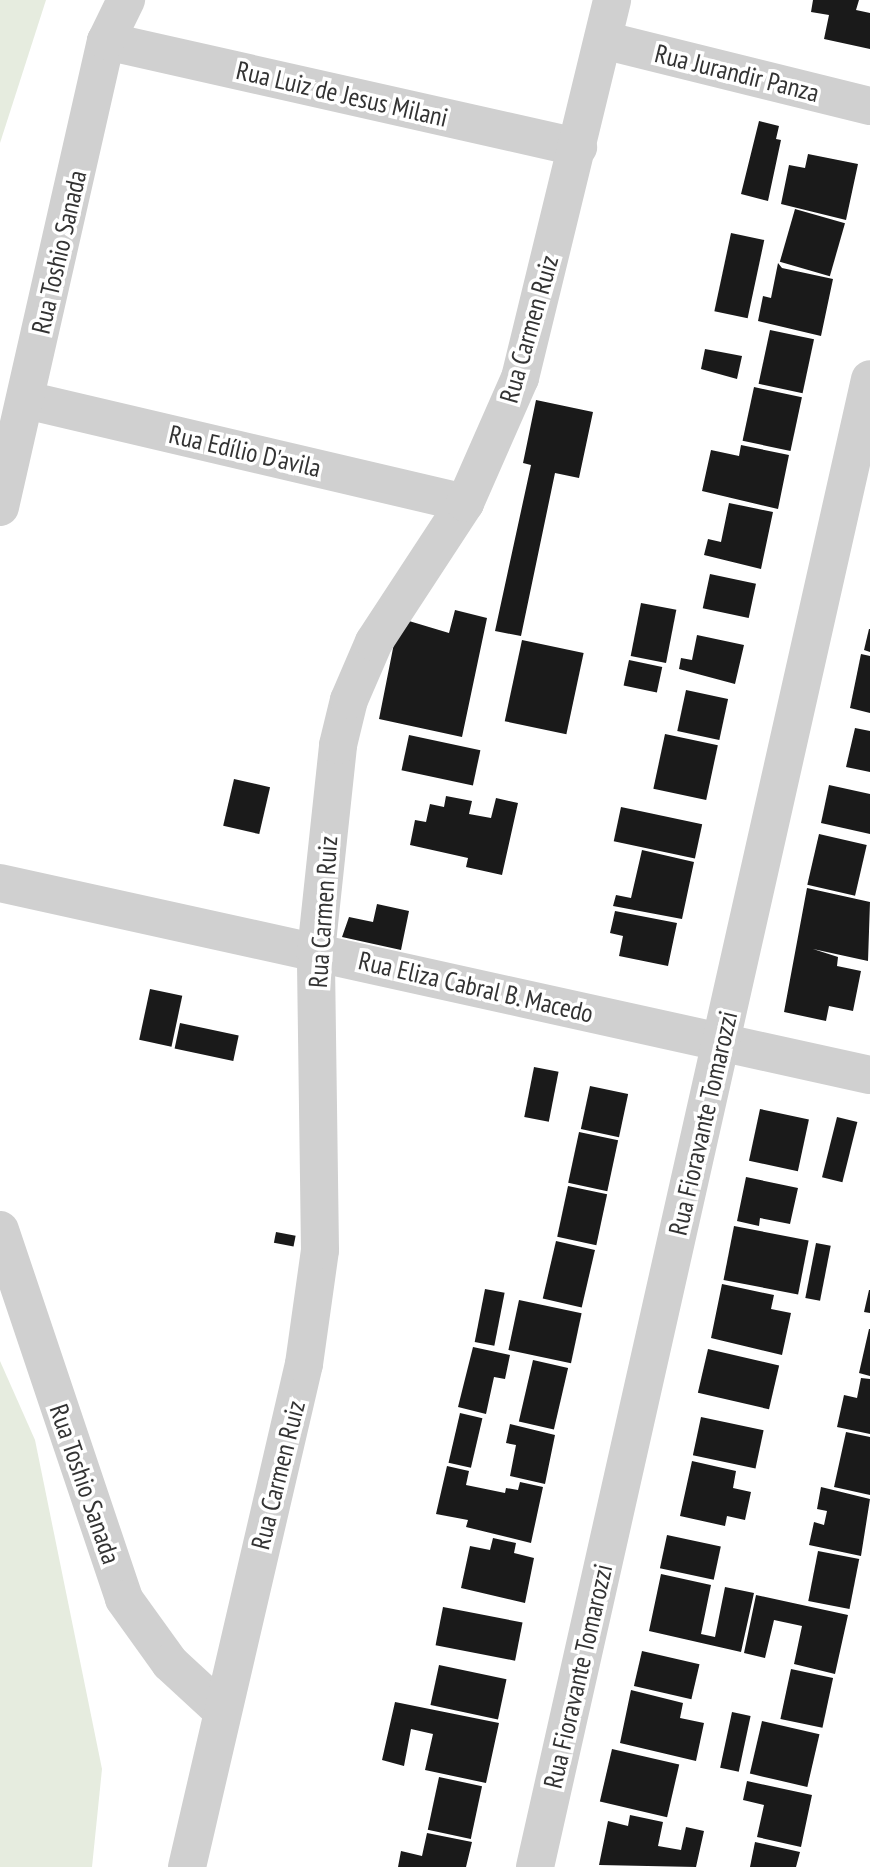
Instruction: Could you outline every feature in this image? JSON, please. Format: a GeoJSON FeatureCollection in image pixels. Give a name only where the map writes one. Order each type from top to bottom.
{"type":"FeatureCollection","features":[{"type":"Feature","properties":{"kind":"street","name":"Rua Toshio Sanada"},"geometry":{"type":"LineString","coordinates":[[0,507],[106,41],[126,0]]}},
{"type":"Feature","properties":{"kind":"street","name":"Rua Carmen Ruiz"},"geometry":{"type":"LineString","coordinates":[[187,1867],[221,1710],[304,1364],[320,1250],[316,952],[338,745],[349,700],[374,642],[465,503],[520,378],[612,0]]}},
{"type":"Feature","properties":{"kind":"street","name":"Rua Jurandir Panza"},"geometry":{"type":"LineString","coordinates":[[603,40],[870,106]]}},
{"type":"Feature","properties":{"kind":"street","name":"Rua Luiz de Jesus Milani"},"geometry":{"type":"LineString","coordinates":[[106,41],[578,147]]}},
{"type":"Feature","properties":{"kind":"street","name":"Rua Fioravante Tomarozzi"},"geometry":{"type":"LineString","coordinates":[[535,1867],[870,379]]}},
{"type":"Feature","properties":{"kind":"street","name":"Rua Edílio D'avila"},"geometry":{"type":"LineString","coordinates":[[26,400],[465,503]]}},
{"type":"Feature","properties":{"kind":"street","name":"Rua Eliza Cabral B. Macedo"},"geometry":{"type":"LineString","coordinates":[[0,883],[870,1075]]}},
{"type":"Feature","properties":{"kind":"street","name":"Rua Toshio Sanada"},"geometry":{"type":"LineString","coordinates":[[0,1230],[124,1599],[170,1663],[221,1710]]}},
{"type":"Feature","properties":{"kind":"shaded area"},"geometry":{"type":"Polygon","coordinates":[[[0,0],[46,0],[0,143],[0,0]]]}},
{"type":"Feature","properties":{"kind":"shaded area"},"geometry":{"type":"Polygon","coordinates":[[[0,1361],[35,1440],[102,1769],[92,1867],[0,1867],[0,1361]]]}},
{"type":"Feature","properties":{"kind":"building"},"geometry":{"type":"Polygon","coordinates":[[[813,0],[859,0],[856,10],[870,13],[870,49],[824,39],[829,15],[811,12],[813,0]]]}},
{"type":"Feature","properties":{"kind":"building"},"geometry":{"type":"Polygon","coordinates":[[[759,121],[779,126],[776,139],[781,140],[768,201],[741,194],[759,121]]]}},
{"type":"Feature","properties":{"kind":"building"},"geometry":{"type":"Polygon","coordinates":[[[808,154],[858,164],[846,220],[781,204],[789,165],[805,168],[808,154]]]}},
{"type":"Feature","properties":{"kind":"building"},"geometry":{"type":"Polygon","coordinates":[[[795,209],[845,223],[830,276],[780,262],[795,209]]]}},
{"type":"Feature","properties":{"kind":"building"},"geometry":{"type":"Polygon","coordinates":[[[731,233],[764,240],[748,318],[714,311],[731,233]]]}},
{"type":"Feature","properties":{"kind":"building"},"geometry":{"type":"Polygon","coordinates":[[[778,263],[782,268],[833,279],[821,336],[758,321],[763,296],[771,298],[778,263]]]}},
{"type":"Feature","properties":{"kind":"building"},"geometry":{"type":"Polygon","coordinates":[[[770,330],[814,339],[803,393],[759,384],[770,330]]]}},
{"type":"Feature","properties":{"kind":"building"},"geometry":{"type":"Polygon","coordinates":[[[705,349],[742,356],[737,379],[701,369],[705,349]]]}},
{"type":"Feature","properties":{"kind":"building"},"geometry":{"type":"Polygon","coordinates":[[[754,387],[802,397],[790,451],[743,441],[754,387]]]}},
{"type":"Feature","properties":{"kind":"building"},"geometry":{"type":"Polygon","coordinates":[[[536,400],[593,412],[579,478],[555,473],[521,636],[495,631],[531,465],[523,463],[536,400]]]}},
{"type":"Feature","properties":{"kind":"building"},"geometry":{"type":"Polygon","coordinates":[[[741,445],[789,455],[778,509],[702,491],[711,450],[739,456],[741,445]]]}},
{"type":"Feature","properties":{"kind":"building"},"geometry":{"type":"Polygon","coordinates":[[[729,503],[773,512],[761,569],[704,555],[708,539],[721,542],[729,503]]]}},
{"type":"Feature","properties":{"kind":"building"},"geometry":{"type":"Polygon","coordinates":[[[710,574],[756,584],[749,618],[703,608],[710,574]]]}},
{"type":"Feature","properties":{"kind":"building"},"geometry":{"type":"Polygon","coordinates":[[[641,603],[676,610],[666,663],[631,656],[641,603]]]}},
{"type":"Feature","properties":{"kind":"building"},"geometry":{"type":"Polygon","coordinates":[[[455,610],[487,618],[462,737],[379,719],[399,618],[449,633],[455,610]]]}},
{"type":"Feature","properties":{"kind":"building"},"geometry":{"type":"Polygon","coordinates":[[[870,629],[870,652],[864,650],[870,629]]]}},
{"type":"Feature","properties":{"kind":"building"},"geometry":{"type":"Polygon","coordinates":[[[697,635],[744,645],[735,684],[679,669],[681,658],[692,660],[697,635]]]}},
{"type":"Feature","properties":{"kind":"building"},"geometry":{"type":"Polygon","coordinates":[[[522,640],[584,653],[566,734],[505,721],[522,640]]]}},
{"type":"Feature","properties":{"kind":"building"},"geometry":{"type":"Polygon","coordinates":[[[861,654],[870,656],[870,713],[850,708],[861,654]]]}},
{"type":"Feature","properties":{"kind":"building"},"geometry":{"type":"Polygon","coordinates":[[[629,660],[662,667],[657,693],[624,685],[629,660]]]}},
{"type":"Feature","properties":{"kind":"building"},"geometry":{"type":"Polygon","coordinates":[[[686,690],[728,699],[719,740],[677,731],[686,690]]]}},
{"type":"Feature","properties":{"kind":"building"},"geometry":{"type":"Polygon","coordinates":[[[855,728],[870,731],[870,772],[846,767],[855,728]]]}},
{"type":"Feature","properties":{"kind":"building"},"geometry":{"type":"Polygon","coordinates":[[[665,734],[718,745],[706,800],[653,789],[665,734]]]}},
{"type":"Feature","properties":{"kind":"building"},"geometry":{"type":"Polygon","coordinates":[[[409,735],[480,750],[473,785],[402,770],[409,735]]]}},
{"type":"Feature","properties":{"kind":"building"},"geometry":{"type":"Polygon","coordinates":[[[234,779],[270,787],[259,834],[223,826],[234,779]]]}},
{"type":"Feature","properties":{"kind":"building"},"geometry":{"type":"Polygon","coordinates":[[[829,785],[870,794],[870,834],[821,823],[829,785]]]}},
{"type":"Feature","properties":{"kind":"building"},"geometry":{"type":"Polygon","coordinates":[[[446,796],[472,801],[469,814],[491,818],[496,798],[518,803],[502,875],[466,867],[468,858],[410,845],[415,820],[426,822],[430,804],[444,807],[446,796]]]}},
{"type":"Feature","properties":{"kind":"building"},"geometry":{"type":"Polygon","coordinates":[[[621,807],[702,824],[695,858],[614,841],[621,807]]]}},
{"type":"Feature","properties":{"kind":"building"},"geometry":{"type":"Polygon","coordinates":[[[819,834],[867,845],[855,896],[807,885],[819,834]]]}},
{"type":"Feature","properties":{"kind":"building"},"geometry":{"type":"Polygon","coordinates":[[[642,850],[694,862],[682,919],[613,906],[616,895],[631,898],[642,850]]]}},
{"type":"Feature","properties":{"kind":"building"},"geometry":{"type":"Polygon","coordinates":[[[807,888],[870,902],[868,961],[813,949],[838,957],[837,966],[861,971],[853,1011],[829,1006],[826,1021],[784,1012],[807,888]]]}},
{"type":"Feature","properties":{"kind":"building"},"geometry":{"type":"Polygon","coordinates":[[[377,904],[409,911],[401,950],[342,937],[349,917],[373,922],[377,904]]]}},
{"type":"Feature","properties":{"kind":"building"},"geometry":{"type":"Polygon","coordinates":[[[615,911],[677,923],[668,966],[619,956],[623,936],[610,933],[615,911]]]}},
{"type":"Feature","properties":{"kind":"building"},"geometry":{"type":"Polygon","coordinates":[[[150,989],[182,996],[171,1047],[139,1040],[150,989]]]}},
{"type":"Feature","properties":{"kind":"building"},"geometry":{"type":"Polygon","coordinates":[[[180,1023],[239,1035],[233,1061],[175,1048],[180,1023]]]}},
{"type":"Feature","properties":{"kind":"building"},"geometry":{"type":"Polygon","coordinates":[[[534,1067],[559,1072],[549,1122],[524,1117],[534,1067]]]}},
{"type":"Feature","properties":{"kind":"building"},"geometry":{"type":"Polygon","coordinates":[[[590,1086],[628,1094],[619,1137],[581,1129],[590,1086]]]}},
{"type":"Feature","properties":{"kind":"building"},"geometry":{"type":"Polygon","coordinates":[[[760,1109],[809,1119],[798,1171],[749,1161],[760,1109]]]}},
{"type":"Feature","properties":{"kind":"building"},"geometry":{"type":"Polygon","coordinates":[[[837,1117],[857,1122],[842,1182],[822,1177],[837,1117]]]}},
{"type":"Feature","properties":{"kind":"building"},"geometry":{"type":"Polygon","coordinates":[[[579,1132],[618,1140],[607,1191],[568,1183],[579,1132]]]}},
{"type":"Feature","properties":{"kind":"building"},"geometry":{"type":"Polygon","coordinates":[[[746,1177],[798,1188],[790,1224],[760,1218],[759,1226],[737,1221],[746,1177]]]}},
{"type":"Feature","properties":{"kind":"building"},"geometry":{"type":"Polygon","coordinates":[[[568,1186],[607,1194],[596,1245],[557,1237],[568,1186]]]}},
{"type":"Feature","properties":{"kind":"building"},"geometry":{"type":"Polygon","coordinates":[[[734,1226],[809,1241],[798,1294],[724,1280],[734,1226]]]}},
{"type":"Feature","properties":{"kind":"building"},"geometry":{"type":"Polygon","coordinates":[[[276,1232],[296,1236],[294,1247],[274,1243],[276,1232]]]}},
{"type":"Feature","properties":{"kind":"building"},"geometry":{"type":"Polygon","coordinates":[[[556,1241],[595,1250],[582,1307],[543,1298],[556,1241]]]}},
{"type":"Feature","properties":{"kind":"building"},"geometry":{"type":"Polygon","coordinates":[[[816,1243],[831,1246],[820,1301],[805,1298],[816,1243]]]}},
{"type":"Feature","properties":{"kind":"building"},"geometry":{"type":"Polygon","coordinates":[[[722,1284],[774,1295],[771,1309],[791,1313],[782,1355],[711,1338],[722,1284]]]}},
{"type":"Feature","properties":{"kind":"building"},"geometry":{"type":"Polygon","coordinates":[[[485,1289],[505,1293],[494,1346],[475,1342],[485,1289]]]}},
{"type":"Feature","properties":{"kind":"building"},"geometry":{"type":"Polygon","coordinates":[[[870,1290],[870,1313],[864,1312],[870,1290]]]}},
{"type":"Feature","properties":{"kind":"building"},"geometry":{"type":"Polygon","coordinates":[[[519,1300],[582,1313],[571,1363],[508,1350],[519,1300]]]}},
{"type":"Feature","properties":{"kind":"building"},"geometry":{"type":"Polygon","coordinates":[[[870,1329],[870,1376],[859,1373],[870,1329]]]}},
{"type":"Feature","properties":{"kind":"building"},"geometry":{"type":"Polygon","coordinates":[[[473,1347],[510,1355],[505,1379],[494,1377],[486,1414],[458,1407],[473,1347]]]}},
{"type":"Feature","properties":{"kind":"building"},"geometry":{"type":"Polygon","coordinates":[[[708,1349],[779,1365],[769,1409],[698,1393],[708,1349]]]}},
{"type":"Feature","properties":{"kind":"building"},"geometry":{"type":"Polygon","coordinates":[[[533,1360],[568,1368],[554,1429],[519,1421],[533,1360]]]}},
{"type":"Feature","properties":{"kind":"building"},"geometry":{"type":"Polygon","coordinates":[[[861,1378],[870,1379],[870,1434],[837,1427],[844,1395],[857,1398],[861,1378]]]}},
{"type":"Feature","properties":{"kind":"building"},"geometry":{"type":"Polygon","coordinates":[[[460,1413],[482,1418],[471,1468],[449,1463],[460,1413]]]}},
{"type":"Feature","properties":{"kind":"building"},"geometry":{"type":"Polygon","coordinates":[[[701,1417],[764,1430],[755,1468],[693,1455],[701,1417]]]}},
{"type":"Feature","properties":{"kind":"building"},"geometry":{"type":"Polygon","coordinates":[[[510,1424],[555,1435],[545,1484],[510,1476],[516,1445],[506,1443],[510,1424]]]}},
{"type":"Feature","properties":{"kind":"building"},"geometry":{"type":"Polygon","coordinates":[[[846,1432],[870,1437],[870,1495],[834,1487],[846,1432]]]}},
{"type":"Feature","properties":{"kind":"building"},"geometry":{"type":"Polygon","coordinates":[[[692,1461],[736,1471],[733,1488],[751,1492],[745,1520],[727,1516],[725,1526],[680,1516],[692,1461]]]}},
{"type":"Feature","properties":{"kind":"building"},"geometry":{"type":"Polygon","coordinates":[[[447,1466],[469,1471],[466,1485],[505,1493],[506,1488],[518,1490],[520,1482],[543,1487],[531,1543],[466,1527],[468,1520],[436,1514],[447,1466]]]}},
{"type":"Feature","properties":{"kind":"building"},"geometry":{"type":"Polygon","coordinates":[[[821,1487],[870,1499],[861,1556],[809,1545],[814,1522],[824,1525],[827,1511],[817,1509],[821,1487]]]}},
{"type":"Feature","properties":{"kind":"building"},"geometry":{"type":"Polygon","coordinates":[[[667,1535],[721,1546],[714,1580],[660,1568],[667,1535]]]}},
{"type":"Feature","properties":{"kind":"building"},"geometry":{"type":"Polygon","coordinates":[[[493,1538],[516,1543],[514,1553],[534,1558],[525,1603],[461,1588],[470,1546],[490,1550],[493,1538]]]}},
{"type":"Feature","properties":{"kind":"building"},"geometry":{"type":"Polygon","coordinates":[[[818,1551],[859,1559],[849,1609],[808,1601],[818,1551]]]}},
{"type":"Feature","properties":{"kind":"building"},"geometry":{"type":"Polygon","coordinates":[[[661,1574],[711,1585],[701,1634],[715,1637],[725,1587],[754,1593],[741,1652],[649,1631],[661,1574]]]}},
{"type":"Feature","properties":{"kind":"building"},"geometry":{"type":"Polygon","coordinates":[[[756,1595],[848,1615],[835,1674],[794,1664],[802,1626],[774,1620],[765,1658],[744,1653],[756,1595]]]}},
{"type":"Feature","properties":{"kind":"building"},"geometry":{"type":"Polygon","coordinates":[[[443,1607],[523,1622],[515,1661],[436,1645],[443,1607]]]}},
{"type":"Feature","properties":{"kind":"building"},"geometry":{"type":"Polygon","coordinates":[[[642,1651],[699,1664],[691,1699],[634,1686],[642,1651]]]}},
{"type":"Feature","properties":{"kind":"building"},"geometry":{"type":"Polygon","coordinates":[[[439,1665],[506,1679],[498,1719],[430,1705],[439,1665]]]}},
{"type":"Feature","properties":{"kind":"building"},"geometry":{"type":"Polygon","coordinates":[[[791,1669],[833,1678],[822,1728],[780,1719],[791,1669]]]}},
{"type":"Feature","properties":{"kind":"building"},"geometry":{"type":"Polygon","coordinates":[[[631,1690],[683,1703],[680,1718],[704,1723],[696,1761],[620,1743],[631,1690]]]}},
{"type":"Feature","properties":{"kind":"building"},"geometry":{"type":"Polygon","coordinates":[[[395,1702],[499,1723],[486,1783],[425,1770],[433,1734],[411,1729],[404,1766],[382,1760],[395,1702]]]}},
{"type":"Feature","properties":{"kind":"building"},"geometry":{"type":"Polygon","coordinates":[[[732,1712],[751,1716],[739,1772],[720,1768],[732,1712]]]}},
{"type":"Feature","properties":{"kind":"building"},"geometry":{"type":"Polygon","coordinates":[[[762,1721],[819,1734],[807,1787],[750,1774],[762,1721]]]}},
{"type":"Feature","properties":{"kind":"building"},"geometry":{"type":"Polygon","coordinates":[[[612,1749],[679,1765],[667,1817],[600,1802],[612,1749]]]}},
{"type":"Feature","properties":{"kind":"building"},"geometry":{"type":"Polygon","coordinates":[[[439,1777],[482,1786],[471,1839],[428,1830],[439,1777]]]}},
{"type":"Feature","properties":{"kind":"building"},"geometry":{"type":"Polygon","coordinates":[[[747,1781],[812,1795],[801,1847],[757,1837],[764,1805],[743,1800],[747,1781]]]}},
{"type":"Feature","properties":{"kind":"building"},"geometry":{"type":"Polygon","coordinates":[[[630,1815],[663,1822],[658,1846],[681,1850],[686,1827],[704,1831],[696,1867],[599,1865],[608,1821],[628,1826],[630,1815]]]}},
{"type":"Feature","properties":{"kind":"building"},"geometry":{"type":"Polygon","coordinates":[[[427,1833],[472,1842],[466,1867],[398,1867],[401,1851],[422,1856],[427,1833]]]}},
{"type":"Feature","properties":{"kind":"building"},"geometry":{"type":"Polygon","coordinates":[[[755,1842],[800,1852],[796,1867],[750,1867],[755,1842]]]}}]}
